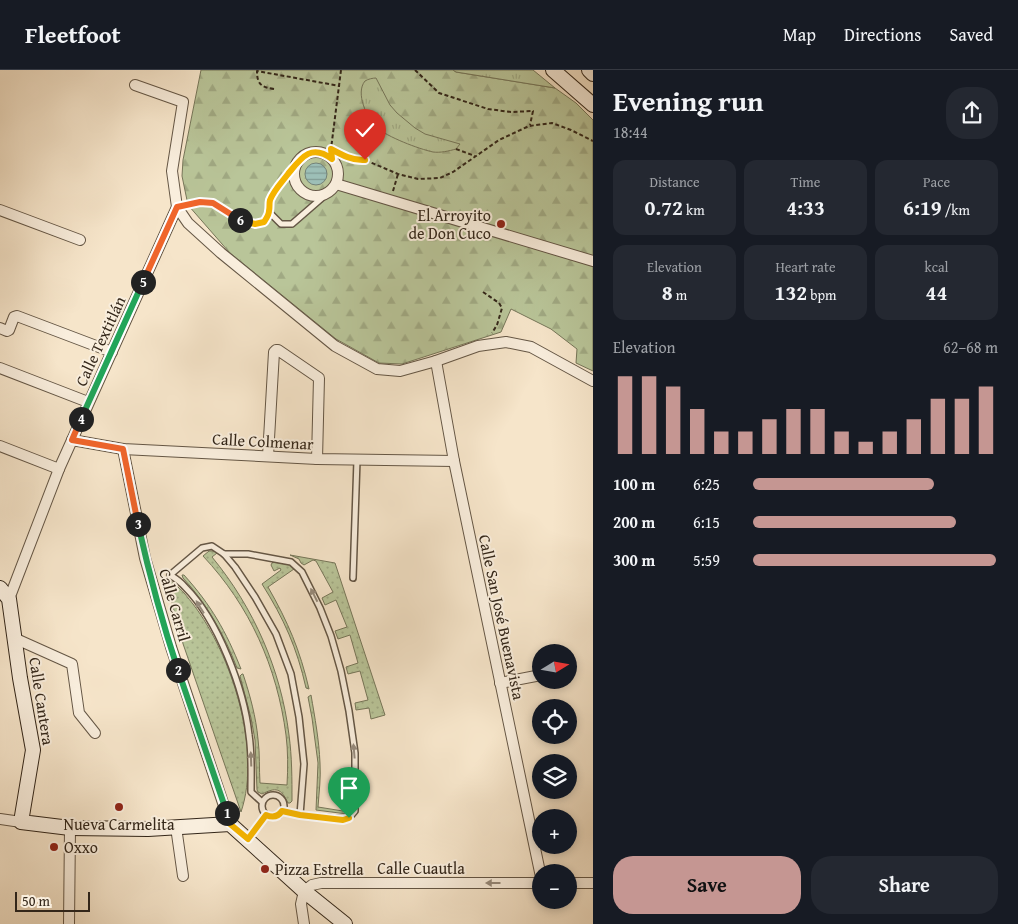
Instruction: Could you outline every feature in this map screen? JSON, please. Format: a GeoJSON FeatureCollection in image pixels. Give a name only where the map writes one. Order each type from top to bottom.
{"type":"FeatureCollection","features":[{"type":"Feature","properties":{"kind":"street"},"geometry":{"type":"LineString","coordinates":[[553,70],[593,105]]}},
{"type":"Feature","properties":{"kind":"street"},"geometry":{"type":"LineString","coordinates":[[589,70],[593,74]]}},
{"type":"Feature","properties":{"kind":"street"},"geometry":{"type":"LineString","coordinates":[[135,86],[183,102],[172,171],[177,207],[188,223],[221,253],[335,346],[377,370],[400,372],[478,346],[506,342],[531,346],[593,381]]}},
{"type":"Feature","properties":{"kind":"street"},"geometry":{"type":"LineString","coordinates":[[308,153],[332,154],[337,166],[338,175],[333,188],[322,195],[314,196],[306,193],[296,181],[294,173],[296,164],[308,153]]}},
{"type":"Feature","properties":{"kind":"street"},"geometry":{"type":"LineString","coordinates":[[333,188],[391,200],[593,261]]}},
{"type":"Feature","properties":{"kind":"street","name":"Calle Textitlán"},"geometry":{"type":"LineString","coordinates":[[4,594],[88,402],[177,207]]}},
{"type":"Feature","properties":{"kind":"street"},"geometry":{"type":"LineString","coordinates":[[0,210],[80,240]]}},
{"type":"Feature","properties":{"kind":"street"},"geometry":{"type":"LineString","coordinates":[[0,328],[7,331],[15,316],[112,352]]}},
{"type":"Feature","properties":{"kind":"street"},"geometry":{"type":"LineString","coordinates":[[268,456],[274,352],[278,350],[320,378],[317,459]]}},
{"type":"Feature","properties":{"kind":"street","name":"Calle San José Buenavista"},"geometry":{"type":"LineString","coordinates":[[436,361],[454,461],[538,864]]}},
{"type":"Feature","properties":{"kind":"street"},"geometry":{"type":"LineString","coordinates":[[0,368],[88,402]]}},
{"type":"Feature","properties":{"kind":"street","name":"Calle Colmenar"},"geometry":{"type":"LineString","coordinates":[[72,440],[123,449],[317,459],[454,461]]}},
{"type":"Feature","properties":{"kind":"street"},"geometry":{"type":"LineString","coordinates":[[0,446],[59,469]]}},
{"type":"Feature","properties":{"kind":"street","name":"Calle Carril"},"geometry":{"type":"LineString","coordinates":[[123,449],[146,558],[171,647],[230,824]]}},
{"type":"Feature","properties":{"kind":"street","name":"Calle Cantera"},"geometry":{"type":"LineString","coordinates":[[4,594],[14,638],[33,750],[21,822]]}},
{"type":"Feature","properties":{"kind":"street"},"geometry":{"type":"LineString","coordinates":[[14,638],[72,664],[79,713],[95,733]]}},
{"type":"Feature","properties":{"kind":"street"},"geometry":{"type":"LineString","coordinates":[[500,683],[532,677]]}},
{"type":"Feature","properties":{"kind":"street"},"geometry":{"type":"LineString","coordinates":[[0,819],[70,828],[148,829],[230,824],[304,891],[345,924]]}},
{"type":"Feature","properties":{"kind":"street"},"geometry":{"type":"LineString","coordinates":[[176,827],[183,876]]}},
{"type":"Feature","properties":{"kind":"street"},"geometry":{"type":"LineString","coordinates":[[69,924],[70,828]]}},
{"type":"Feature","properties":{"kind":"street","name":"Calle Cuautla"},"geometry":{"type":"LineString","coordinates":[[304,891],[312,885],[321,883],[532,883]]}},
{"type":"Feature","properties":{"kind":"street"},"geometry":{"type":"LineString","coordinates":[[577,883],[593,883]]}},
{"type":"Feature","properties":{"kind":"street"},"geometry":{"type":"LineString","coordinates":[[304,891],[302,904],[304,924]]}},
{"type":"Feature","properties":{"kind":"lane"},"geometry":{"type":"LineString","coordinates":[[301,158],[269,202],[270,212],[281,224],[292,224],[333,188]]}},
{"type":"Feature","properties":{"kind":"lane"},"geometry":{"type":"LineString","coordinates":[[353,578],[357,459]]}},
{"type":"Feature","properties":{"kind":"lane"},"geometry":{"type":"LineString","coordinates":[[262,802],[251,792],[249,735],[244,705],[234,674],[222,645],[196,600],[184,586],[170,575],[202,548],[212,546],[224,554],[235,567],[276,634],[291,674],[299,717],[304,764],[300,815]]}},
{"type":"Feature","properties":{"kind":"lane"},"geometry":{"type":"LineString","coordinates":[[224,554],[248,554],[290,562],[302,572],[320,608],[341,671],[355,753],[355,812],[349,818],[343,820],[282,811]]}},
{"type":"Feature","properties":{"kind":"lane"},"geometry":{"type":"LineString","coordinates":[[266,796],[277,796],[282,800],[284,804],[282,811],[273,817],[266,815],[262,809],[262,802],[266,796]]}},
{"type":"Feature","properties":{"kind":"lane"},"geometry":{"type":"LineString","coordinates":[[248,839],[266,815]]}},
{"type":"Feature","properties":{"kind":"path"},"geometry":{"type":"LineString","coordinates":[[341,70],[332,154],[359,161],[365,160],[398,174],[418,179],[440,178],[453,172],[499,140],[529,126],[552,124],[571,130],[593,142]]}},
{"type":"Feature","properties":{"kind":"path"},"geometry":{"type":"LineString","coordinates":[[415,70],[439,93],[488,109],[511,112],[533,110],[529,126]]}},
{"type":"Feature","properties":{"kind":"path"},"geometry":{"type":"LineString","coordinates":[[274,89],[264,88],[257,79],[257,71],[340,86]]}},
{"type":"Feature","properties":{"kind":"path"},"geometry":{"type":"LineString","coordinates":[[456,150],[475,156]]}},
{"type":"Feature","properties":{"kind":"path"},"geometry":{"type":"LineString","coordinates":[[391,200],[398,174]]}},
{"type":"Feature","properties":{"kind":"path"},"geometry":{"type":"LineString","coordinates":[[177,207],[200,202],[213,203],[241,221],[255,224],[264,222],[270,212]]}},
{"type":"Feature","properties":{"kind":"path"},"geometry":{"type":"LineString","coordinates":[[484,292],[499,303],[502,308],[488,345]]}},
{"type":"Feature","properties":{"kind":"green space"},"geometry":{"type":"Polygon","coordinates":[[[201,70],[453,70],[555,88],[576,103],[593,120],[593,371],[576,363],[577,349],[551,329],[511,309],[501,332],[402,364],[379,363],[336,339],[229,252],[188,205],[182,176],[183,160],[201,70]]]}},
{"type":"Feature","properties":{"kind":"green space"},"geometry":{"type":"Polygon","coordinates":[[[453,70],[533,70],[555,88],[456,72],[453,70]]]}},
{"type":"Feature","properties":{"kind":"green space"},"geometry":{"type":"Polygon","coordinates":[[[376,78],[390,105],[397,113],[425,134],[460,144],[456,149],[433,152],[395,139],[376,127],[363,105],[361,92],[365,81],[376,78]]]}},
{"type":"Feature","properties":{"kind":"green space"},"geometry":{"type":"Polygon","coordinates":[[[209,551],[217,553],[212,557],[241,597],[253,619],[280,687],[291,752],[292,801],[290,803],[278,790],[271,790],[262,794],[257,790],[255,740],[240,676],[243,674],[256,723],[260,783],[287,785],[287,747],[282,710],[276,685],[259,639],[235,596],[203,556],[209,551]]]}},
{"type":"Feature","properties":{"kind":"green space"},"geometry":{"type":"Polygon","coordinates":[[[290,555],[335,563],[385,715],[371,719],[369,708],[356,710],[355,703],[368,700],[360,671],[348,674],[346,667],[358,663],[350,635],[338,639],[335,631],[347,627],[336,600],[325,605],[322,598],[333,592],[316,561],[313,560],[304,565],[299,559],[290,555]]]}},
{"type":"Feature","properties":{"kind":"green space"},"geometry":{"type":"Polygon","coordinates":[[[273,562],[291,565],[294,569],[268,587],[293,636],[309,689],[306,688],[289,634],[262,584],[281,570],[280,568],[274,571],[271,565],[273,562]]]}},
{"type":"Feature","properties":{"kind":"green space"},"geometry":{"type":"Polygon","coordinates":[[[182,575],[194,586],[217,619],[230,642],[241,669],[237,668],[221,631],[182,575]]]}},
{"type":"Feature","properties":{"kind":"green space"},"geometry":{"type":"Polygon","coordinates":[[[166,578],[184,593],[207,625],[220,649],[240,704],[248,761],[247,787],[241,812],[180,635],[166,578]]]}},
{"type":"Feature","properties":{"kind":"green space"},"geometry":{"type":"Polygon","coordinates":[[[311,695],[319,754],[318,807],[349,812],[347,814],[316,810],[318,763],[308,697],[311,695]]]}},
{"type":"Feature","properties":{"kind":"water"},"geometry":{"type":"Polygon","coordinates":[[[316,163],[324,166],[327,174],[324,182],[316,185],[308,182],[305,174],[308,166],[316,163]]]}},
{"type":"Feature","properties":{"kind":"place","name":"El Arroyito de Don Cuco"},"geometry":{"type":"Point","coordinates":[501,224]}},
{"type":"Feature","properties":{"kind":"place","name":"Nueva Carmelita"},"geometry":{"type":"Point","coordinates":[119,807]}},
{"type":"Feature","properties":{"kind":"place","name":"Oxxo"},"geometry":{"type":"Point","coordinates":[54,847]}},
{"type":"Feature","properties":{"kind":"place","name":"Pizza Estrella"},"geometry":{"type":"Point","coordinates":[265,869]}},
{"type":"Feature","properties":{"kind":"route"},"geometry":{"type":"LineString","coordinates":[[349,818],[343,820],[282,811],[277,816],[266,815],[248,839],[230,824],[171,647],[146,558],[123,449],[72,440],[177,207],[200,202],[213,203],[241,221],[255,224],[264,222],[270,212],[269,202],[276,190],[301,158],[308,153],[317,152],[325,154],[332,159],[331,149],[349,158],[359,161],[365,160]]}}]}
